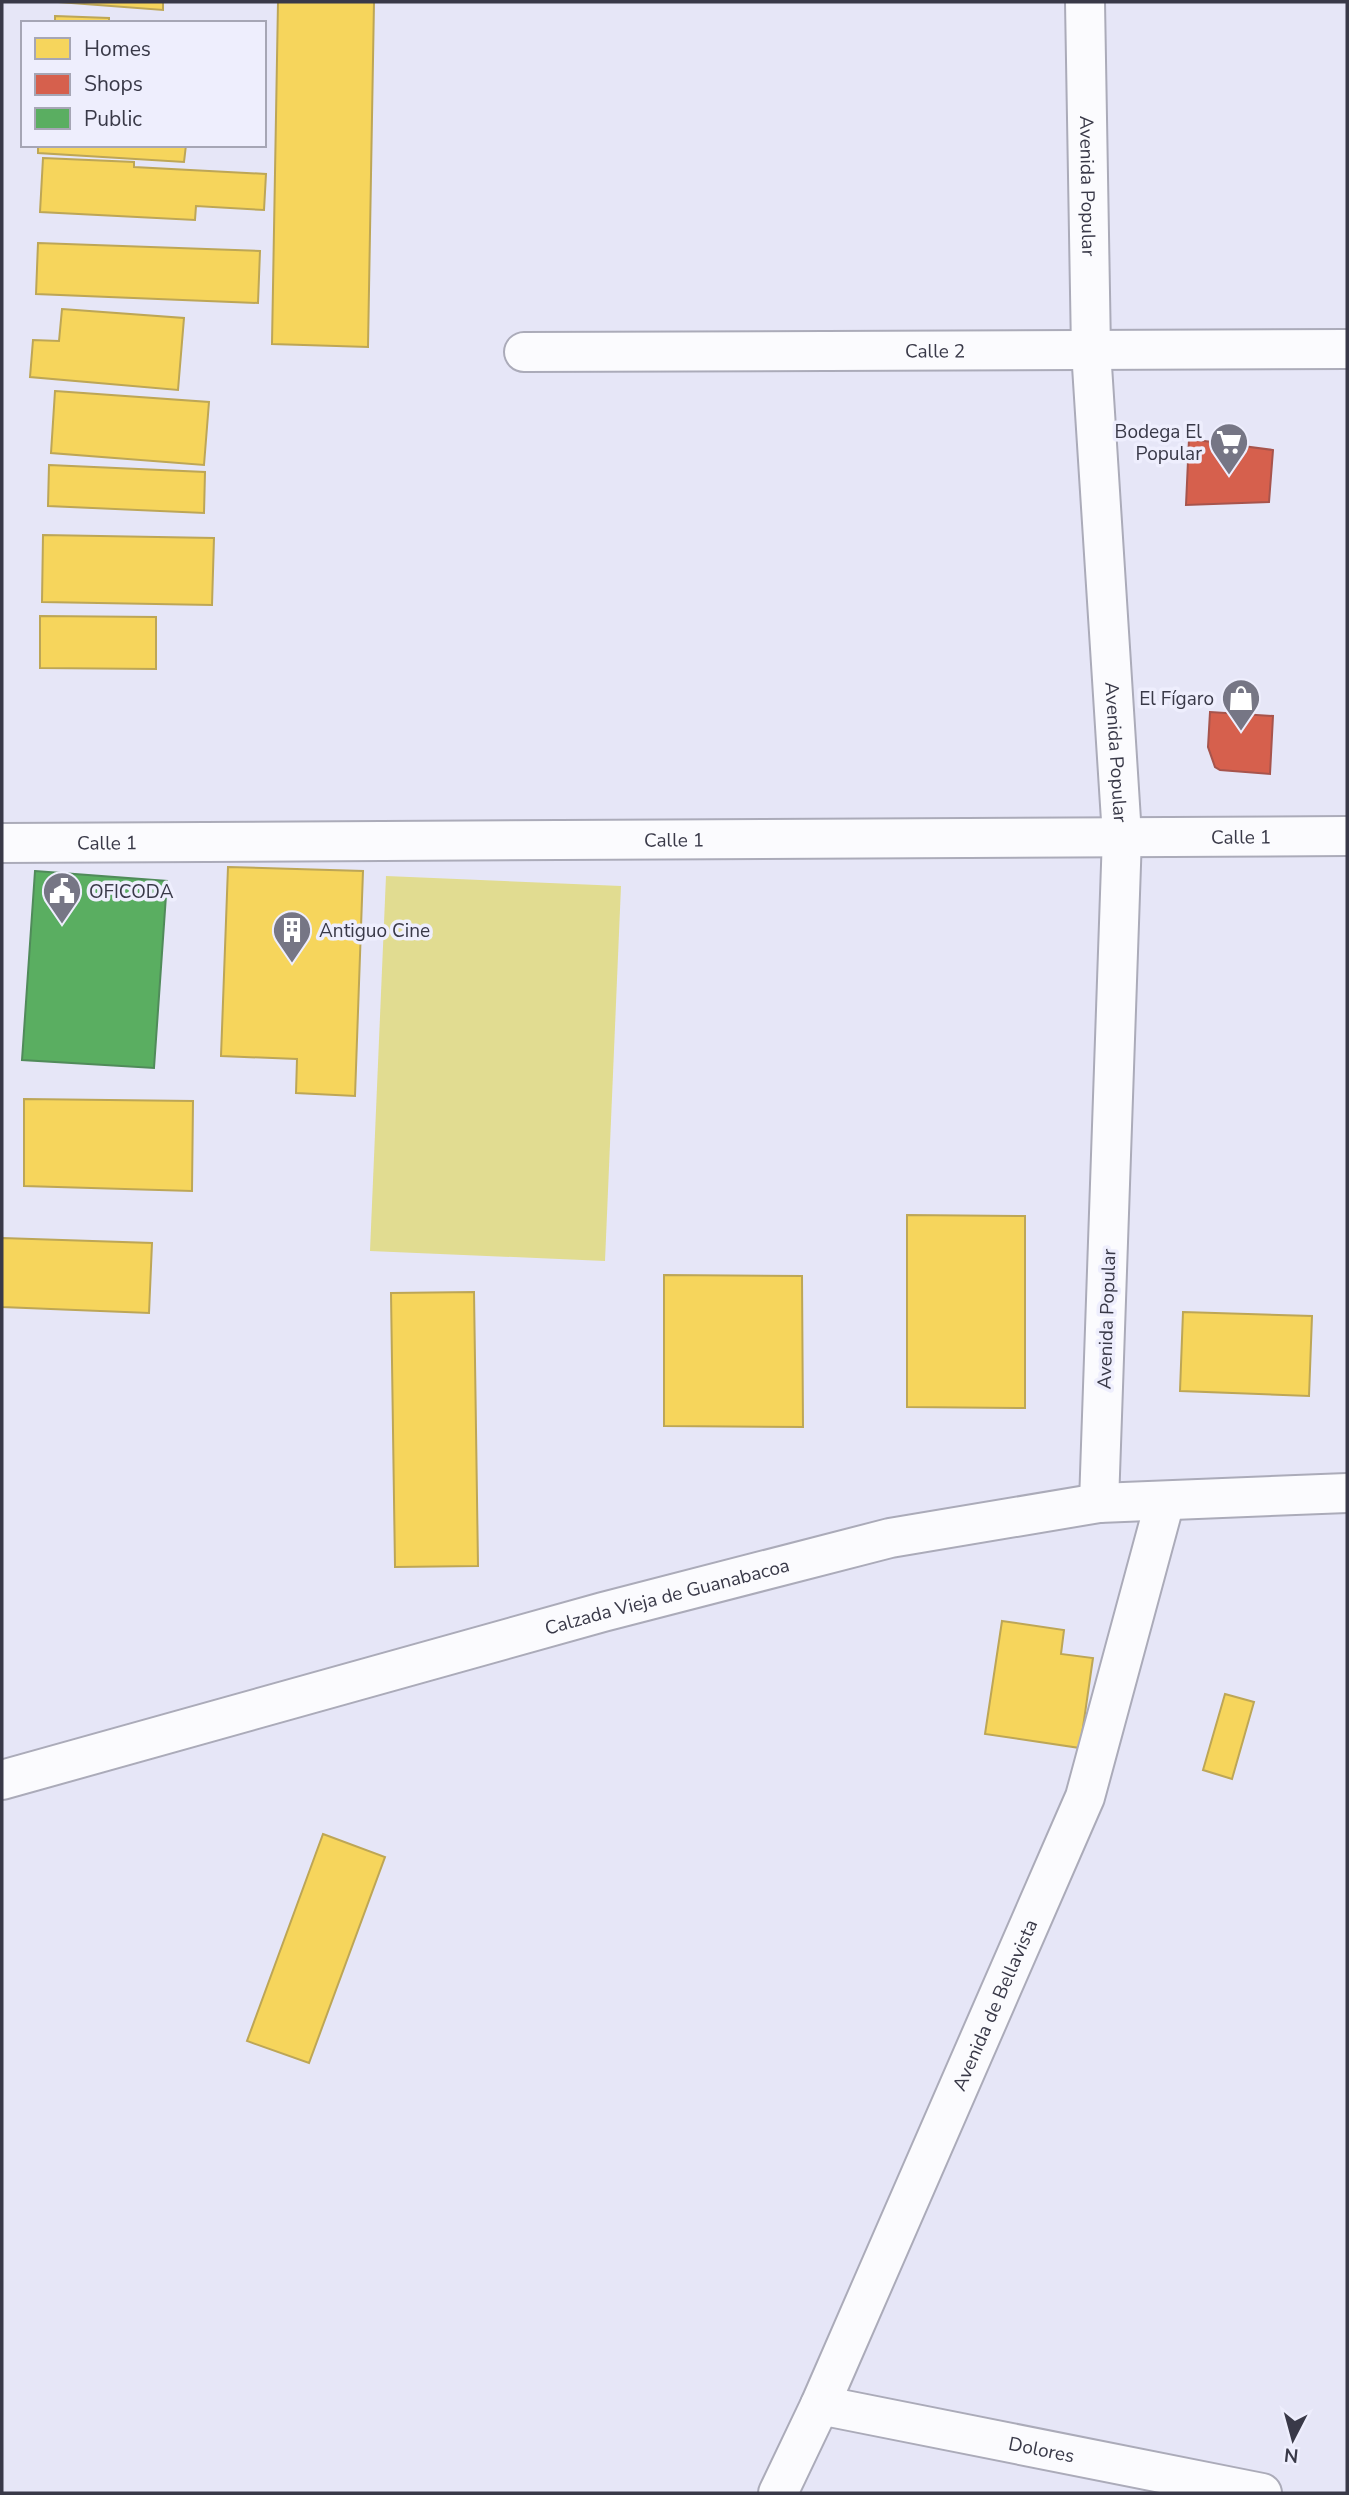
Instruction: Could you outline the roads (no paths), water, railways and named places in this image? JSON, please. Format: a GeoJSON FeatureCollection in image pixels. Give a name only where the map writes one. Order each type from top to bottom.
{"type":"FeatureCollection","features":[{"type":"Feature","properties":{"kind":"street","name":"Avenida Popular"},"geometry":{"type":"LineString","coordinates":[[1085,2],[1091,351],[1122,836],[1099,1503]]}},
{"type":"Feature","properties":{"kind":"street","name":"Calle 2"},"geometry":{"type":"LineString","coordinates":[[523,352],[1347,349]]}},
{"type":"Feature","properties":{"kind":"street","name":"Calle 1"},"geometry":{"type":"LineString","coordinates":[[2,843],[1347,836]]}},
{"type":"Feature","properties":{"kind":"street","name":"Calzada Vieja de Guanabacoa"},"geometry":{"type":"LineString","coordinates":[[2,1780],[797,1560],[890,1538],[1099,1503],[1347,1493]]}},
{"type":"Feature","properties":{"kind":"street","name":"Avenida de Bellavista"},"geometry":{"type":"LineString","coordinates":[[778,2493],[820,2405],[1086,1797],[1165,1501]]}},
{"type":"Feature","properties":{"kind":"street","name":"Dolores"},"geometry":{"type":"LineString","coordinates":[[820,2405],[1262,2493]]}},
{"type":"Feature","properties":{"kind":"place","name":"Bodega El Popular"},"geometry":{"type":"Point","coordinates":[1229,476]}},
{"type":"Feature","properties":{"kind":"place","name":"El Fígaro"},"geometry":{"type":"Point","coordinates":[1241,732]}},
{"type":"Feature","properties":{"kind":"place","name":"OFICODA"},"geometry":{"type":"Point","coordinates":[62,925]}},
{"type":"Feature","properties":{"kind":"place","name":"Antiguo Cine"},"geometry":{"type":"Point","coordinates":[292,964]}}]}
